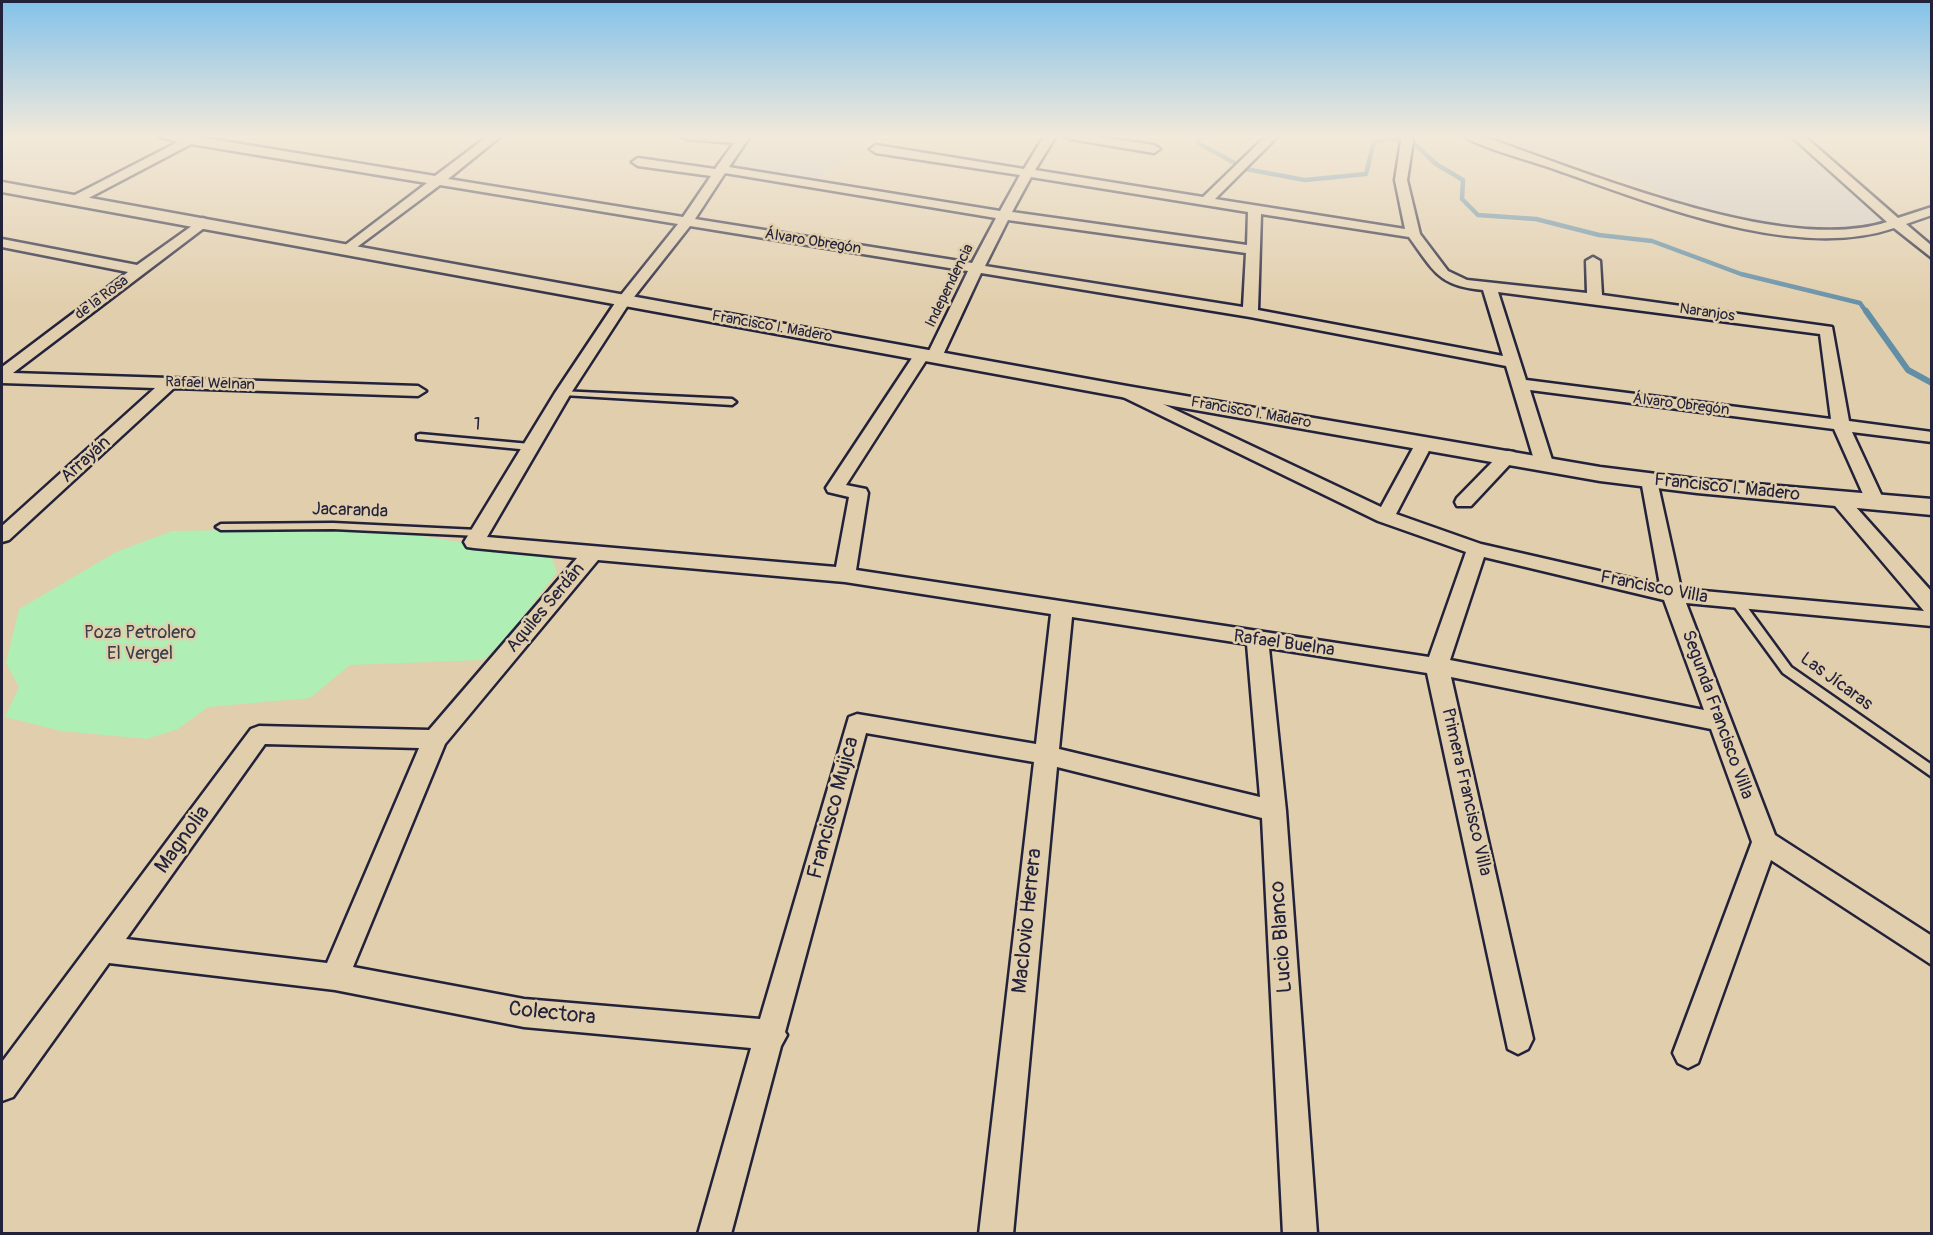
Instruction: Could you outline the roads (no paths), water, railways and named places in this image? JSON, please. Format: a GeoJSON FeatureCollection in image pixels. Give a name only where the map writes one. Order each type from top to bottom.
{"type":"FeatureCollection","features":[{"type":"Feature","properties":{"kind":"street","name":"Francisco I. Madero"},"geometry":{"type":"LineString","coordinates":[[39,194],[1127,392],[1544,462],[1600,474],[1839,500],[1932,507]]}},
{"type":"Feature","properties":{"kind":"street"},"geometry":{"type":"LineString","coordinates":[[75,200],[87,194]]}},
{"type":"Feature","properties":{"kind":"street"},"geometry":{"type":"LineString","coordinates":[[349,249],[422,194]]}},
{"type":"Feature","properties":{"kind":"street","name":"Álvaro Obregón"},"geometry":{"type":"LineString","coordinates":[[524,194],[1250,313],[1515,363]]}},
{"type":"Feature","properties":{"kind":"street"},"geometry":{"type":"LineString","coordinates":[[478,533],[563,393],[624,300],[686,222],[705,194]]}},
{"type":"Feature","properties":{"kind":"street"},"geometry":{"type":"LineString","coordinates":[[866,194],[1255,250]]}},
{"type":"Feature","properties":{"kind":"street","name":"Independencia"},"geometry":{"type":"LineString","coordinates":[[845,575],[859,494],[835,488],[928,356],[1015,194]]}},
{"type":"Feature","properties":{"kind":"street"},"geometry":{"type":"LineString","coordinates":[[1147,194],[1413,234],[1404,194]]}},
{"type":"Feature","properties":{"kind":"street"},"geometry":{"type":"LineString","coordinates":[[1204,203],[1213,194]]}},
{"type":"Feature","properties":{"kind":"street"},"geometry":{"type":"LineString","coordinates":[[1637,194],[1729,222],[1791,233],[1829,236],[1866,233],[1932,211]]}},
{"type":"Feature","properties":{"kind":"street"},"geometry":{"type":"LineString","coordinates":[[1862,194],[1932,254]]}},
{"type":"Feature","properties":{"kind":"street"},"geometry":{"type":"LineString","coordinates":[[1250,313],[1255,250],[1255,210]]}},
{"type":"Feature","properties":{"kind":"street","name":"de la Rosa"},"geometry":{"type":"LineString","coordinates":[[2,374],[203,222]]}},
{"type":"Feature","properties":{"kind":"street","name":"Naranjos"},"geometry":{"type":"LineString","coordinates":[[1413,234],[1443,274],[1464,284],[1595,298],[1827,330],[1841,426],[1876,502]]}},
{"type":"Feature","properties":{"kind":"street"},"geometry":{"type":"LineString","coordinates":[[2,243],[139,270]]}},
{"type":"Feature","properties":{"kind":"street"},"geometry":{"type":"LineString","coordinates":[[1593,261],[1595,298]]}},
{"type":"Feature","properties":{"kind":"street"},"geometry":{"type":"LineString","coordinates":[[1490,288],[1522,384],[1544,462]]}},
{"type":"Feature","properties":{"kind":"street","name":"Rafael Welnan"},"geometry":{"type":"LineString","coordinates":[[2,378],[418,391]]}},
{"type":"Feature","properties":{"kind":"street","name":"Arrayán"},"geometry":{"type":"LineString","coordinates":[[2,536],[170,383]]}},
{"type":"Feature","properties":{"kind":"street","name":"Álvaro Obregón"},"geometry":{"type":"LineString","coordinates":[[1522,384],[1841,426]]}},
{"type":"Feature","properties":{"kind":"street","name":"Francisco Villa"},"geometry":{"type":"LineString","coordinates":[[1127,392],[1385,517],[1477,549],[1672,595],[1738,603],[1932,619]]}},
{"type":"Feature","properties":{"kind":"street"},"geometry":{"type":"LineString","coordinates":[[1841,426],[1932,437]]}},
{"type":"Feature","properties":{"kind":"street"},"geometry":{"type":"LineString","coordinates":[[1385,517],[1424,443]]}},
{"type":"Feature","properties":{"kind":"street"},"geometry":{"type":"LineString","coordinates":[[1464,502],[1508,456]]}},
{"type":"Feature","properties":{"kind":"street","name":"Segunda Francisco Villa"},"geometry":{"type":"LineString","coordinates":[[1650,480],[1672,595],[1765,842]]}},
{"type":"Feature","properties":{"kind":"street"},"geometry":{"type":"LineString","coordinates":[[1839,500],[1932,606]]}},
{"type":"Feature","properties":{"kind":"street","name":"Aquiles Serdán"},"geometry":{"type":"LineString","coordinates":[[478,533],[474,542],[593,552]]}},
{"type":"Feature","properties":{"kind":"street"},"geometry":{"type":"LineString","coordinates":[[1437,666],[1477,549]]}},
{"type":"Feature","properties":{"kind":"street","name":"Rafael Buelna"},"geometry":{"type":"LineString","coordinates":[[593,552],[845,575],[1437,666],[1721,722]]}},
{"type":"Feature","properties":{"kind":"street","name":"Aquiles Serdán"},"geometry":{"type":"LineString","coordinates":[[335,976],[435,739],[593,552]]}},
{"type":"Feature","properties":{"kind":"street","name":"Maclovio Herrera"},"geometry":{"type":"LineString","coordinates":[[996,1233],[1062,608]]}},
{"type":"Feature","properties":{"kind":"street","name":"Lucio Blanco"},"geometry":{"type":"LineString","coordinates":[[1257,640],[1274,811],[1300,1233]]}},
{"type":"Feature","properties":{"kind":"street","name":"Primera Francisco Villa"},"geometry":{"type":"LineString","coordinates":[[1437,666],[1483,869],[1518,1039]]}},
{"type":"Feature","properties":{"kind":"street","name":"Francisco Mujica"},"geometry":{"type":"LineString","coordinates":[[714,1233],[772,1035],[857,723],[1046,755],[1274,811]]}},
{"type":"Feature","properties":{"kind":"street","name":"Magnolia"},"geometry":{"type":"LineString","coordinates":[[2,1086],[260,735],[435,739]]}},
{"type":"Feature","properties":{"kind":"street"},"geometry":{"type":"LineString","coordinates":[[1688,1053],[1765,842],[1932,952]]}},
{"type":"Feature","properties":{"kind":"street","name":"Colectora"},"geometry":{"type":"LineString","coordinates":[[104,949],[335,976],[524,1013],[772,1035]]}},
{"type":"Feature","properties":{"kind":"lane"},"geometry":{"type":"LineString","coordinates":[[563,393],[732,402]]}},
{"type":"Feature","properties":{"kind":"lane","name":"1"},"geometry":{"type":"LineString","coordinates":[[420,437],[530,447]]}},
{"type":"Feature","properties":{"kind":"lane","name":"Jacaranda"},"geometry":{"type":"LineString","coordinates":[[221,527],[333,526],[478,533]]}},
{"type":"Feature","properties":{"kind":"lane","name":"Las Jícaras"},"geometry":{"type":"LineString","coordinates":[[1738,603],[1787,670],[1932,772]]}},
{"type":"Feature","properties":{"kind":"waterway"},"geometry":{"type":"LineString","coordinates":[[1462,194],[1462,199],[1478,215],[1536,219],[1599,235],[1652,241],[1741,274],[1860,303],[1867,313]]}},
{"type":"Feature","properties":{"kind":"waterway"},"geometry":{"type":"LineString","coordinates":[[1866,311],[1908,370],[1932,383]]}},
{"type":"Feature","properties":{"kind":"park label","name":"Poza Petrolero El Vergel"},"geometry":{"type":"Point","coordinates":[140,643]}}]}
